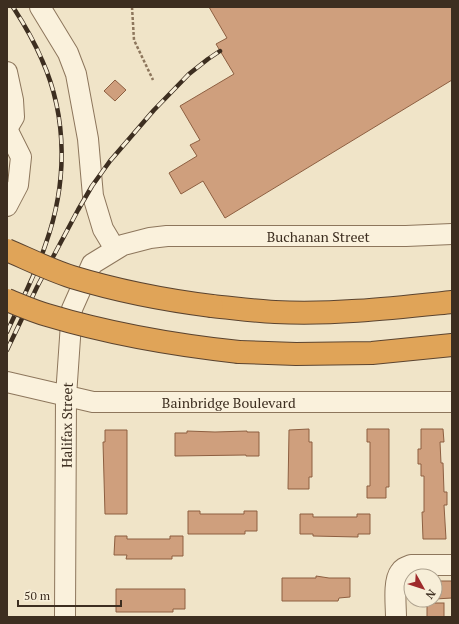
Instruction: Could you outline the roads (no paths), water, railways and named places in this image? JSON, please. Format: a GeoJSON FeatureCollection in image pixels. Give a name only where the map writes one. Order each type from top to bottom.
{"type":"FeatureCollection","features":[{"type":"Feature","properties":{"kind":"highway"},"geometry":{"type":"LineString","coordinates":[[7,250],[71,276],[137,294],[176,302],[275,312],[379,310],[452,302]]}},
{"type":"Feature","properties":{"kind":"highway"},"geometry":{"type":"LineString","coordinates":[[7,300],[45,314],[94,328],[191,347],[239,352],[296,354],[372,353],[452,344]]}},
{"type":"Feature","properties":{"kind":"street"},"geometry":{"type":"LineString","coordinates":[[40,7],[68,53],[76,74],[88,140],[93,196],[103,229],[115,250]]}},
{"type":"Feature","properties":{"kind":"street"},"geometry":{"type":"LineString","coordinates":[[7,72],[13,100],[14,117],[7,129],[21,157],[18,185],[7,206]]}},
{"type":"Feature","properties":{"kind":"street","name":"Buchanan Street"},"geometry":{"type":"LineString","coordinates":[[115,250],[123,245],[150,238],[168,236],[406,236],[452,234]]}},
{"type":"Feature","properties":{"kind":"street","name":"Halifax Street"},"geometry":{"type":"LineString","coordinates":[[65,617],[66,396],[72,309],[92,264],[115,250]]}},
{"type":"Feature","properties":{"kind":"street","name":"Bainbridge Boulevard"},"geometry":{"type":"LineString","coordinates":[[7,382],[93,402],[452,402]]}},
{"type":"Feature","properties":{"kind":"street"},"geometry":{"type":"LineString","coordinates":[[396,617],[397,577],[400,571],[411,565],[452,565]]}},
{"type":"Feature","properties":{"kind":"railway"},"geometry":{"type":"LineString","coordinates":[[7,332],[38,266],[53,221],[58,198],[62,151],[57,105],[50,82],[36,46],[13,7]]}},
{"type":"Feature","properties":{"kind":"railway"},"geometry":{"type":"LineString","coordinates":[[7,350],[37,287],[92,186],[110,161],[154,110],[189,74],[220,51]]}}]}
